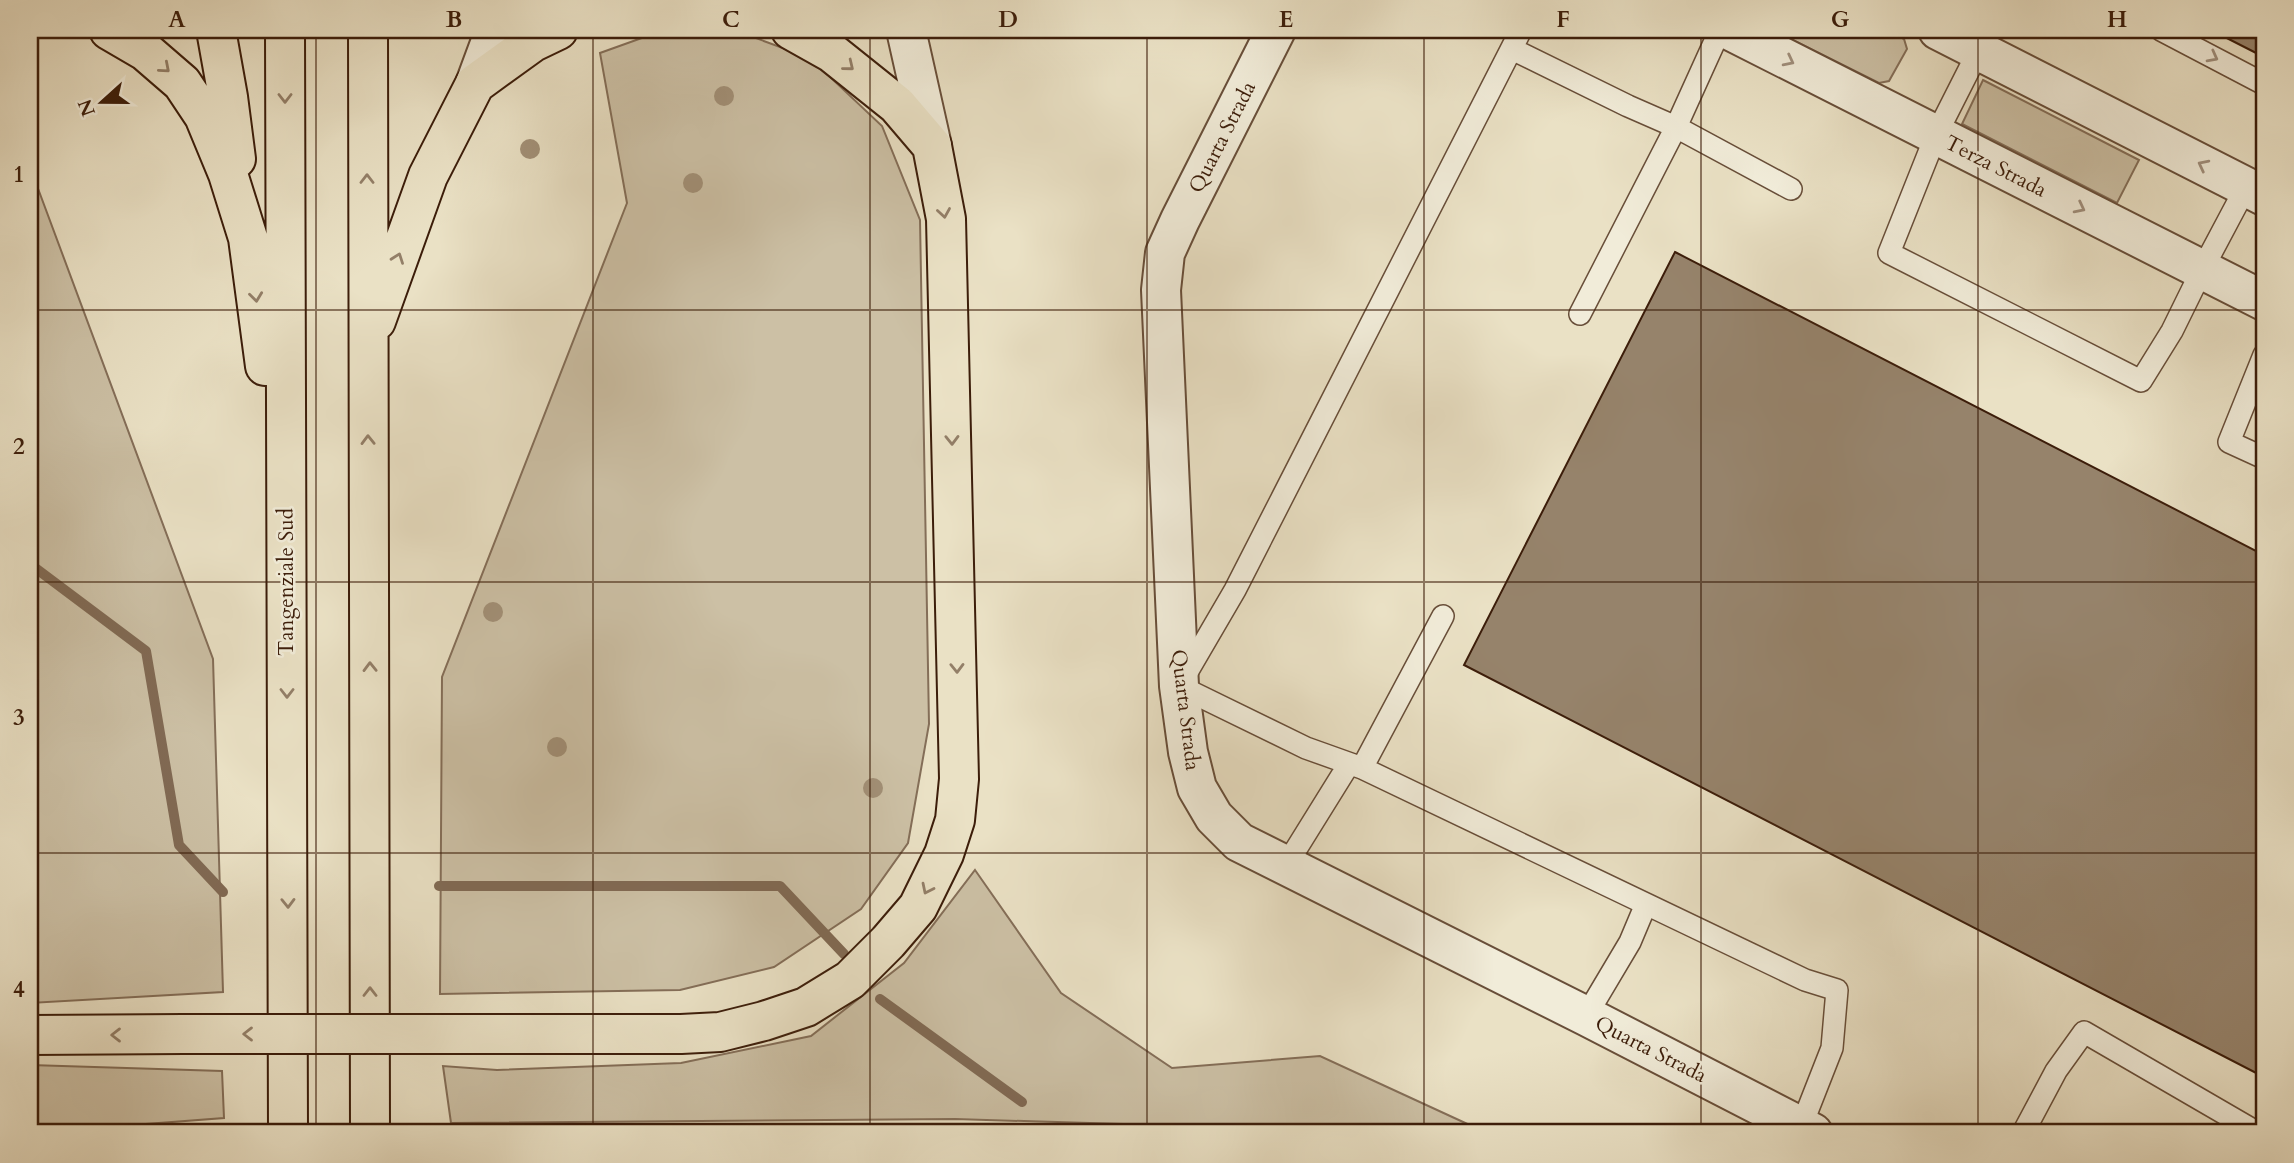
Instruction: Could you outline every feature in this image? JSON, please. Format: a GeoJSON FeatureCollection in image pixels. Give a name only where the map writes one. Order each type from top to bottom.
{"type":"FeatureCollection","features":[{"type":"Feature","properties":{"kind":"highway"},"geometry":{"type":"LineString","coordinates":[[109,30],[145,51],[182,83],[204,116],[228,174],[248,238]]}},
{"type":"Feature","properties":{"kind":"highway"},"geometry":{"type":"LineString","coordinates":[[216,30],[248,238],[287,533]]}},
{"type":"Feature","properties":{"kind":"highway","name":"Tangenziale Sud"},"geometry":{"type":"LineString","coordinates":[[285,30],[288,1133]]}},
{"type":"Feature","properties":{"kind":"highway"},"geometry":{"type":"LineString","coordinates":[[368,30],[369,1133]]}},
{"type":"Feature","properties":{"kind":"highway"},"geometry":{"type":"LineString","coordinates":[[367,346],[428,176],[475,84],[533,42],[558,30]]}},
{"type":"Feature","properties":{"kind":"highway"},"geometry":{"type":"LineString","coordinates":[[30,1035],[720,1032],[806,1007],[850,980],[918,907],[944,854],[954,820],[959,779],[946,219],[932,146],[897,105],[832,53],[792,30]]}},
{"type":"Feature","properties":{"kind":"street"},"geometry":{"type":"LineString","coordinates":[[475,84],[495,30]]}},
{"type":"Feature","properties":{"kind":"street"},"geometry":{"type":"LineString","coordinates":[[906,30],[932,146]]}},
{"type":"Feature","properties":{"kind":"street","name":"Quarta Strada"},"geometry":{"type":"LineString","coordinates":[[1276,30],[1180,219],[1166,253],[1161,290],[1179,687],[1188,752],[1197,788],[1214,817],[1239,842],[1807,1130]]}},
{"type":"Feature","properties":{"kind":"street","name":"Terza Strada"},"geometry":{"type":"LineString","coordinates":[[1729,30],[2264,301]]}},
{"type":"Feature","properties":{"kind":"street"},"geometry":{"type":"LineString","coordinates":[[1940,30],[2255,191]]}},
{"type":"Feature","properties":{"kind":"lane"},"geometry":{"type":"LineString","coordinates":[[1580,314],[1676,127],[1720,30]]}},
{"type":"Feature","properties":{"kind":"lane"},"geometry":{"type":"LineString","coordinates":[[2161,30],[2264,84]]}},
{"type":"Feature","properties":{"kind":"lane"},"geometry":{"type":"LineString","coordinates":[[1791,189],[1676,127],[1628,106],[1517,39],[1235,590],[1179,687],[1306,748],[1355,766],[1805,980],[1837,990],[1832,1048],[1807,1130]]}},
{"type":"Feature","properties":{"kind":"lane"},"geometry":{"type":"LineString","coordinates":[[1979,50],[1936,135],[1889,253],[2141,381],[2172,331],[2202,270],[2255,191]]}},
{"type":"Feature","properties":{"kind":"lane"},"geometry":{"type":"LineString","coordinates":[[2264,355],[2229,442],[2264,458]]}},
{"type":"Feature","properties":{"kind":"lane"},"geometry":{"type":"LineString","coordinates":[[1285,867],[1355,766],[1443,616]]}},
{"type":"Feature","properties":{"kind":"lane"},"geometry":{"type":"LineString","coordinates":[[1586,1016],[1630,942],[1646,904]]}},
{"type":"Feature","properties":{"kind":"lane"},"geometry":{"type":"LineString","coordinates":[[2023,1133],[2056,1071],[2084,1032],[2259,1133]]}},
{"type":"Feature","properties":{"kind":"shaded area"},"geometry":{"type":"Polygon","coordinates":[[[664,30],[734,30],[810,58],[882,126],[920,220],[929,724],[908,843],[861,909],[774,967],[680,990],[440,994],[442,677],[627,203],[600,53],[664,30]]]}},
{"type":"Feature","properties":{"kind":"shaded area"},"geometry":{"type":"Polygon","coordinates":[[[1773,30],[1887,30],[1904,39],[1907,49],[1889,81],[1879,83],[1773,30]]]}},
{"type":"Feature","properties":{"kind":"shaded area"},"geometry":{"type":"Polygon","coordinates":[[[1983,80],[2139,160],[2117,203],[1962,124],[1983,80]]]}},
{"type":"Feature","properties":{"kind":"shaded area"},"geometry":{"type":"Polygon","coordinates":[[[30,167],[213,659],[223,992],[30,1003],[30,167]]]}},
{"type":"Feature","properties":{"kind":"shaded area"},"geometry":{"type":"Polygon","coordinates":[[[975,870],[1061,993],[1172,1068],[1320,1056],[1487,1133],[1298,1133],[1222,1127],[955,1119],[451,1123],[443,1066],[497,1070],[681,1063],[811,1036],[904,963],[975,870]]]}},
{"type":"Feature","properties":{"kind":"shaded area"},"geometry":{"type":"Polygon","coordinates":[[[30,1065],[222,1071],[224,1118],[67,1130],[30,1123],[30,1065]]]}},
{"type":"Feature","properties":{"kind":"building"},"geometry":{"type":"Polygon","coordinates":[[[2211,30],[2264,30],[2264,57],[2211,30]]]}},
{"type":"Feature","properties":{"kind":"building"},"geometry":{"type":"Polygon","coordinates":[[[1675,252],[2264,555],[2264,1077],[1464,665],[1675,252]]]}},
{"type":"Feature","properties":{"kind":"waterway"},"geometry":{"type":"LineString","coordinates":[[30,564],[146,651],[179,845],[223,892]]}},
{"type":"Feature","properties":{"kind":"waterway"},"geometry":{"type":"LineString","coordinates":[[439,886],[780,886],[844,954]]}},
{"type":"Feature","properties":{"kind":"waterway"},"geometry":{"type":"LineString","coordinates":[[880,999],[1022,1102]]}}]}
